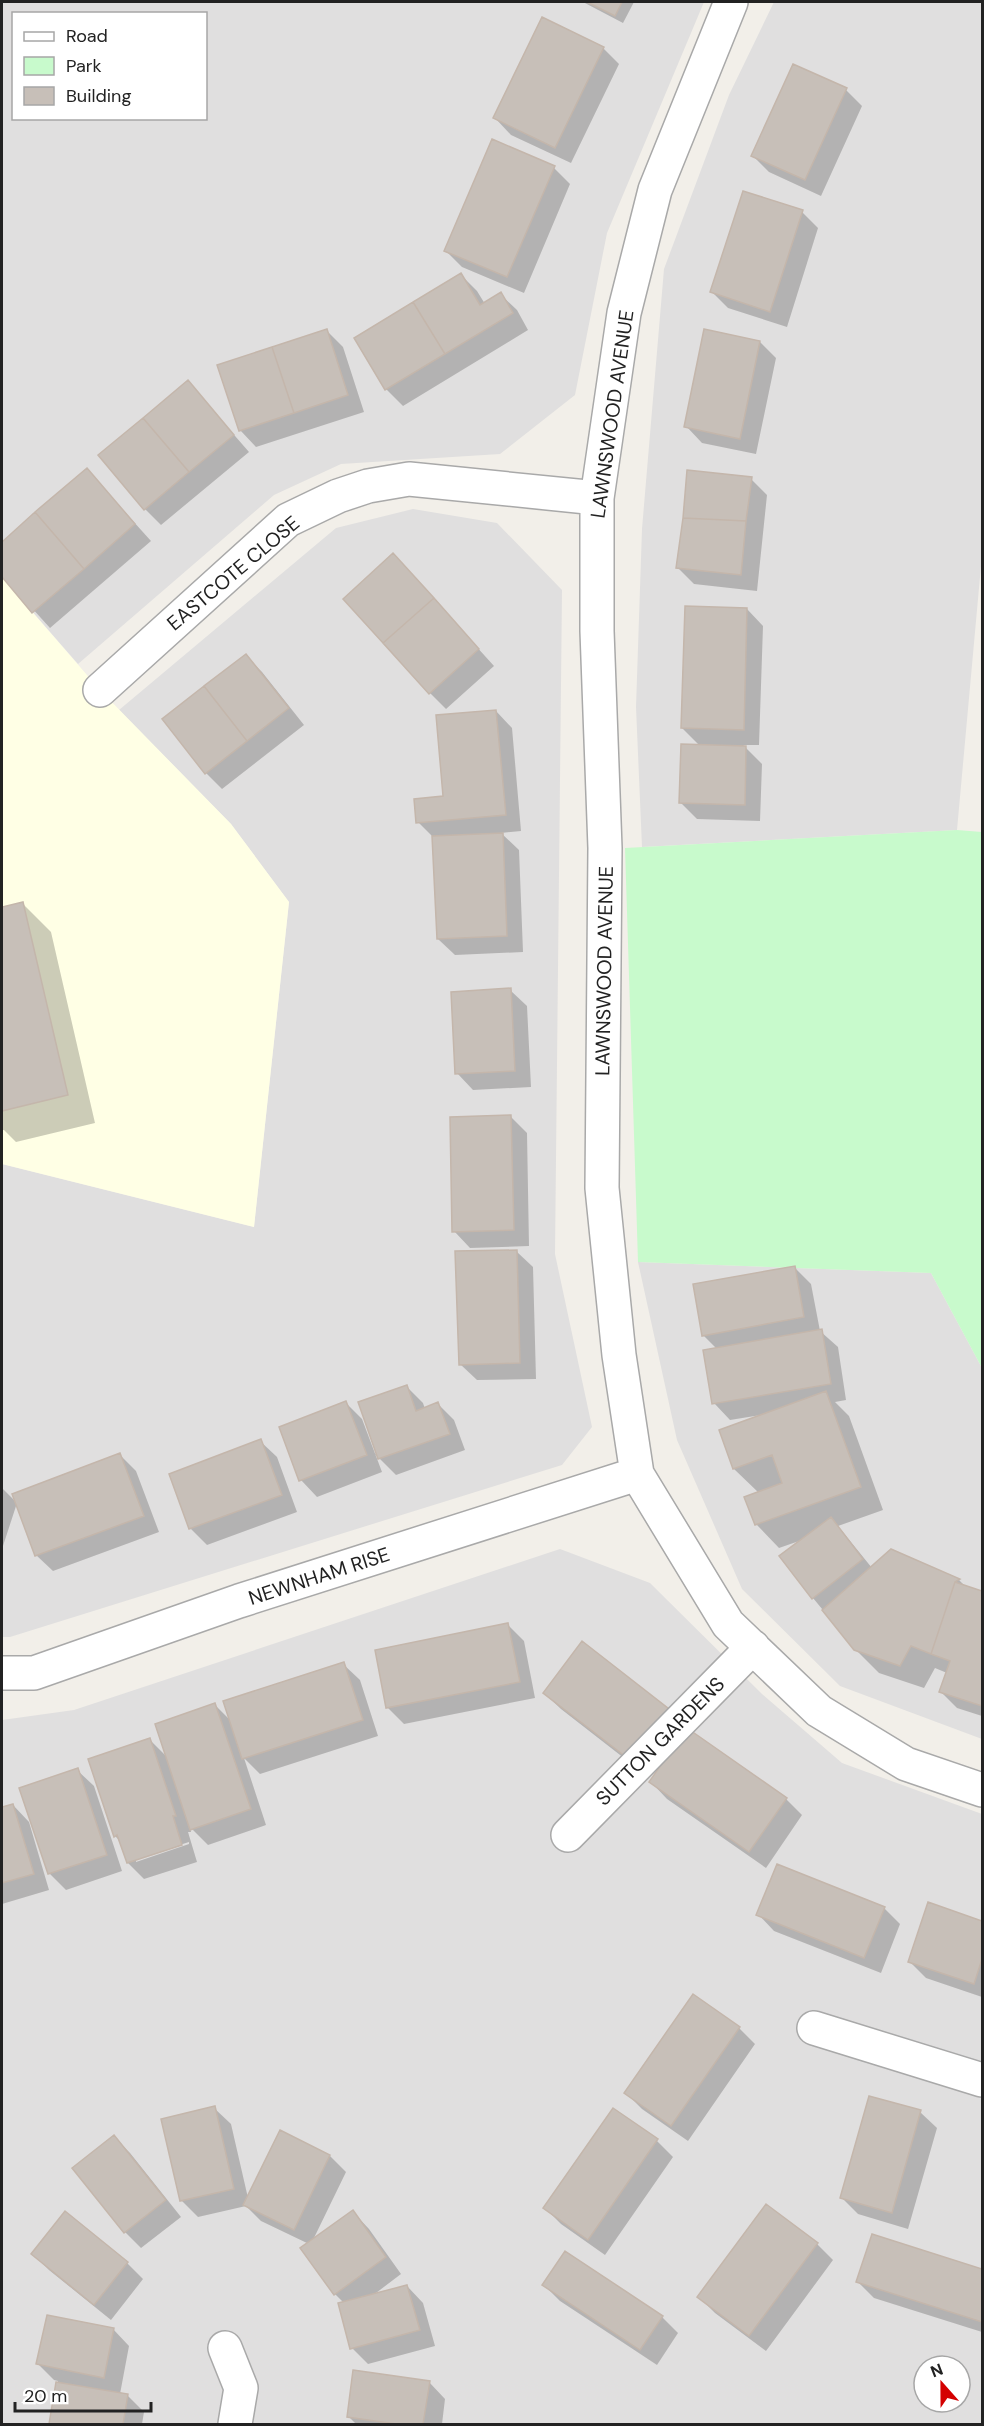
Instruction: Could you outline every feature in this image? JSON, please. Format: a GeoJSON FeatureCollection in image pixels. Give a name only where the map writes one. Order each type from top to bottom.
{"type":"FeatureCollection","features":[{"type":"Feature","properties":{"kind":"street","name":"LAWNSWOOD AVENUE"},"geometry":{"type":"LineString","coordinates":[[731,2],[655,190],[624,313],[597,498],[597,631],[605,848],[602,1188],[619,1355],[637,1474],[728,1624],[819,1711],[906,1764],[982,1790]]}},
{"type":"Feature","properties":{"kind":"street","name":"EASTCOTE CLOSE"},"geometry":{"type":"LineString","coordinates":[[100,690],[288,520],[338,496],[368,486],[409,479],[597,498]]}},
{"type":"Feature","properties":{"kind":"street","name":"NEWNHAM RISE"},"geometry":{"type":"LineString","coordinates":[[2,1673],[33,1673],[238,1601],[637,1474]]}},
{"type":"Feature","properties":{"kind":"street","name":"SUTTON GARDENS"},"geometry":{"type":"LineString","coordinates":[[568,1835],[753,1647]]}},
{"type":"Feature","properties":{"kind":"street"},"geometry":{"type":"LineString","coordinates":[[814,2028],[982,2080]]}},
{"type":"Feature","properties":{"kind":"street"},"geometry":{"type":"LineString","coordinates":[[225,2348],[241,2388],[236,2424]]}},
{"type":"Feature","properties":{"kind":"shaded area"},"geometry":{"type":"Polygon","coordinates":[[[2,2],[704,2],[607,233],[575,395],[500,454],[341,464],[274,495],[78,664],[2,577],[2,2]]]}},
{"type":"Feature","properties":{"kind":"shaded area"},"geometry":{"type":"Polygon","coordinates":[[[774,2],[982,2],[982,555],[957,830],[642,847],[636,707],[642,529],[664,269],[729,95],[774,2]]]}},
{"type":"Feature","properties":{"kind":"shaded area"},"geometry":{"type":"Polygon","coordinates":[[[413,509],[497,523],[562,590],[555,1254],[592,1427],[562,1465],[10,1637],[2,1637],[2,1164],[254,1227],[289,902],[231,824],[119,710],[336,528],[413,509]]]}},
{"type":"Feature","properties":{"kind":"shaded area"},"geometry":{"type":"Polygon","coordinates":[[[2,577],[100,690],[231,824],[289,902],[254,1227],[2,1164],[2,577]]]}},
{"type":"Feature","properties":{"kind":"shaded area"},"geometry":{"type":"Polygon","coordinates":[[[638,1262],[931,1273],[982,1368],[982,1739],[840,1686],[742,1589],[677,1440],[638,1262]]]}},
{"type":"Feature","properties":{"kind":"shaded area"},"geometry":{"type":"Polygon","coordinates":[[[560,1549],[650,1583],[762,1694],[842,1763],[982,1814],[982,2424],[2,2424],[2,1720],[74,1710],[560,1549]]]}},
{"type":"Feature","properties":{"kind":"green space"},"geometry":{"type":"Polygon","coordinates":[[[957,830],[982,832],[982,1368],[931,1273],[638,1262],[625,848],[957,830]]]}},
{"type":"Feature","properties":{"kind":"building"},"geometry":{"type":"Polygon","coordinates":[[[587,2],[622,2],[615,16],[587,2]]]}},
{"type":"Feature","properties":{"kind":"building"},"geometry":{"type":"Polygon","coordinates":[[[542,17],[604,47],[555,148],[493,118],[542,17]]]}},
{"type":"Feature","properties":{"kind":"building"},"geometry":{"type":"Polygon","coordinates":[[[793,64],[847,88],[805,180],[751,156],[793,64]]]}},
{"type":"Feature","properties":{"kind":"building"},"geometry":{"type":"Polygon","coordinates":[[[492,139],[555,166],[507,277],[444,251],[492,139]]]}},
{"type":"Feature","properties":{"kind":"building"},"geometry":{"type":"Polygon","coordinates":[[[743,191],[803,210],[770,312],[710,292],[743,191]]]}},
{"type":"Feature","properties":{"kind":"building"},"geometry":{"type":"Polygon","coordinates":[[[461,273],[480,305],[501,292],[513,313],[445,354],[413,302],[461,273]]]}},
{"type":"Feature","properties":{"kind":"building"},"geometry":{"type":"Polygon","coordinates":[[[413,302],[445,354],[385,390],[354,338],[413,302]]]}},
{"type":"Feature","properties":{"kind":"building"},"geometry":{"type":"Polygon","coordinates":[[[327,329],[348,395],[294,413],[272,347],[327,329]]]}},
{"type":"Feature","properties":{"kind":"building"},"geometry":{"type":"Polygon","coordinates":[[[704,329],[760,341],[740,439],[684,427],[704,329]]]}},
{"type":"Feature","properties":{"kind":"building"},"geometry":{"type":"Polygon","coordinates":[[[272,347],[294,413],[239,431],[217,365],[272,347]]]}},
{"type":"Feature","properties":{"kind":"building"},"geometry":{"type":"Polygon","coordinates":[[[188,380],[234,435],[189,472],[143,418],[188,380]]]}},
{"type":"Feature","properties":{"kind":"building"},"geometry":{"type":"Polygon","coordinates":[[[143,418],[189,472],[144,510],[98,455],[143,418]]]}},
{"type":"Feature","properties":{"kind":"building"},"geometry":{"type":"Polygon","coordinates":[[[87,468],[135,524],[84,569],[35,512],[87,468]]]}},
{"type":"Feature","properties":{"kind":"building"},"geometry":{"type":"Polygon","coordinates":[[[687,470],[752,477],[746,521],[683,518],[687,470]]]}},
{"type":"Feature","properties":{"kind":"building"},"geometry":{"type":"Polygon","coordinates":[[[35,512],[84,569],[32,613],[2,577],[2,542],[35,512]]]}},
{"type":"Feature","properties":{"kind":"building"},"geometry":{"type":"Polygon","coordinates":[[[683,518],[746,521],[741,575],[676,568],[683,518]]]}},
{"type":"Feature","properties":{"kind":"building"},"geometry":{"type":"Polygon","coordinates":[[[393,553],[434,598],[383,643],[343,599],[393,553]]]}},
{"type":"Feature","properties":{"kind":"building"},"geometry":{"type":"Polygon","coordinates":[[[434,598],[479,649],[429,694],[383,643],[434,598]]]}},
{"type":"Feature","properties":{"kind":"building"},"geometry":{"type":"Polygon","coordinates":[[[685,606],[747,608],[744,730],[681,728],[685,606]]]}},
{"type":"Feature","properties":{"kind":"building"},"geometry":{"type":"Polygon","coordinates":[[[246,654],[289,708],[247,741],[204,686],[246,654]]]}},
{"type":"Feature","properties":{"kind":"building"},"geometry":{"type":"Polygon","coordinates":[[[204,686],[247,741],[205,774],[162,719],[204,686]]]}},
{"type":"Feature","properties":{"kind":"building"},"geometry":{"type":"Polygon","coordinates":[[[496,710],[506,815],[416,823],[414,799],[443,796],[436,715],[496,710]]]}},
{"type":"Feature","properties":{"kind":"building"},"geometry":{"type":"Polygon","coordinates":[[[681,744],[746,746],[745,805],[679,803],[681,744]]]}},
{"type":"Feature","properties":{"kind":"building"},"geometry":{"type":"Polygon","coordinates":[[[503,833],[507,936],[437,939],[432,836],[503,833]]]}},
{"type":"Feature","properties":{"kind":"building"},"geometry":{"type":"Polygon","coordinates":[[[23,902],[68,1095],[2,1111],[2,907],[23,902]]]}},
{"type":"Feature","properties":{"kind":"building"},"geometry":{"type":"Polygon","coordinates":[[[511,988],[515,1071],[455,1074],[451,992],[511,988]]]}},
{"type":"Feature","properties":{"kind":"building"},"geometry":{"type":"Polygon","coordinates":[[[511,1115],[514,1230],[452,1232],[450,1117],[511,1115]]]}},
{"type":"Feature","properties":{"kind":"building"},"geometry":{"type":"Polygon","coordinates":[[[517,1250],[520,1363],[459,1365],[455,1251],[517,1250]]]}},
{"type":"Feature","properties":{"kind":"building"},"geometry":{"type":"Polygon","coordinates":[[[795,1266],[804,1317],[702,1336],[693,1284],[795,1266]]]}},
{"type":"Feature","properties":{"kind":"building"},"geometry":{"type":"Polygon","coordinates":[[[822,1329],[831,1384],[712,1404],[703,1350],[822,1329]]]}},
{"type":"Feature","properties":{"kind":"building"},"geometry":{"type":"Polygon","coordinates":[[[407,1385],[416,1411],[438,1402],[450,1434],[378,1459],[358,1402],[407,1385]]]}},
{"type":"Feature","properties":{"kind":"building"},"geometry":{"type":"Polygon","coordinates":[[[826,1391],[861,1487],[755,1525],[744,1497],[782,1483],[772,1455],[733,1469],[719,1430],[826,1391]]]}},
{"type":"Feature","properties":{"kind":"building"},"geometry":{"type":"Polygon","coordinates":[[[346,1401],[367,1455],[299,1481],[279,1427],[346,1401]]]}},
{"type":"Feature","properties":{"kind":"building"},"geometry":{"type":"Polygon","coordinates":[[[261,1439],[282,1495],[189,1529],[169,1474],[261,1439]]]}},
{"type":"Feature","properties":{"kind":"building"},"geometry":{"type":"Polygon","coordinates":[[[120,1453],[144,1516],[35,1556],[12,1494],[120,1453]]]}},
{"type":"Feature","properties":{"kind":"building"},"geometry":{"type":"Polygon","coordinates":[[[831,1517],[863,1559],[812,1599],[779,1556],[831,1517]]]}},
{"type":"Feature","properties":{"kind":"building"},"geometry":{"type":"Polygon","coordinates":[[[891,1549],[960,1579],[955,1582],[931,1654],[911,1646],[900,1666],[854,1650],[822,1610],[891,1549]]]}},
{"type":"Feature","properties":{"kind":"building"},"geometry":{"type":"Polygon","coordinates":[[[955,1582],[982,1591],[982,1706],[939,1692],[950,1661],[931,1654],[955,1582]]]}},
{"type":"Feature","properties":{"kind":"building"},"geometry":{"type":"Polygon","coordinates":[[[508,1623],[520,1682],[386,1708],[375,1650],[508,1623]]]}},
{"type":"Feature","properties":{"kind":"building"},"geometry":{"type":"Polygon","coordinates":[[[582,1641],[669,1709],[630,1760],[543,1693],[582,1641]]]}},
{"type":"Feature","properties":{"kind":"building"},"geometry":{"type":"Polygon","coordinates":[[[344,1662],[363,1720],[242,1759],[223,1701],[344,1662]]]}},
{"type":"Feature","properties":{"kind":"building"},"geometry":{"type":"Polygon","coordinates":[[[215,1703],[251,1809],[190,1830],[155,1724],[215,1703]]]}},
{"type":"Feature","properties":{"kind":"building"},"geometry":{"type":"Polygon","coordinates":[[[687,1728],[787,1798],[749,1852],[649,1782],[687,1728]]]}},
{"type":"Feature","properties":{"kind":"building"},"geometry":{"type":"Polygon","coordinates":[[[150,1738],[176,1816],[173,1816],[182,1845],[127,1863],[117,1835],[114,1837],[88,1759],[150,1738]]]}},
{"type":"Feature","properties":{"kind":"building"},"geometry":{"type":"Polygon","coordinates":[[[78,1768],[107,1855],[48,1874],[19,1788],[78,1768]]]}},
{"type":"Feature","properties":{"kind":"building"},"geometry":{"type":"Polygon","coordinates":[[[13,1804],[34,1874],[2,1883],[2,1807],[13,1804]]]}},
{"type":"Feature","properties":{"kind":"building"},"geometry":{"type":"Polygon","coordinates":[[[777,1864],[885,1907],[864,1958],[756,1915],[777,1864]]]}},
{"type":"Feature","properties":{"kind":"building"},"geometry":{"type":"Polygon","coordinates":[[[928,1902],[982,1921],[982,1959],[974,1984],[908,1962],[928,1902]]]}},
{"type":"Feature","properties":{"kind":"building"},"geometry":{"type":"Polygon","coordinates":[[[693,1994],[740,2027],[671,2126],[624,2093],[693,1994]]]}},
{"type":"Feature","properties":{"kind":"building"},"geometry":{"type":"Polygon","coordinates":[[[869,2096],[921,2110],[892,2213],[840,2198],[869,2096]]]}},
{"type":"Feature","properties":{"kind":"building"},"geometry":{"type":"Polygon","coordinates":[[[215,2106],[234,2189],[180,2201],[161,2119],[215,2106]]]}},
{"type":"Feature","properties":{"kind":"building"},"geometry":{"type":"Polygon","coordinates":[[[613,2108],[658,2139],[588,2240],[543,2208],[613,2108]]]}},
{"type":"Feature","properties":{"kind":"building"},"geometry":{"type":"Polygon","coordinates":[[[280,2130],[330,2155],[294,2230],[243,2205],[280,2130]]]}},
{"type":"Feature","properties":{"kind":"building"},"geometry":{"type":"Polygon","coordinates":[[[114,2135],[166,2200],[124,2233],[72,2168],[114,2135]]]}},
{"type":"Feature","properties":{"kind":"building"},"geometry":{"type":"Polygon","coordinates":[[[766,2204],[818,2243],[749,2336],[697,2297],[766,2204]]]}},
{"type":"Feature","properties":{"kind":"building"},"geometry":{"type":"Polygon","coordinates":[[[353,2210],[386,2257],[334,2295],[300,2248],[353,2210]]]}},
{"type":"Feature","properties":{"kind":"building"},"geometry":{"type":"Polygon","coordinates":[[[65,2211],[128,2262],[94,2305],[31,2254],[65,2211]]]}},
{"type":"Feature","properties":{"kind":"building"},"geometry":{"type":"Polygon","coordinates":[[[872,2234],[982,2269],[982,2322],[856,2282],[872,2234]]]}},
{"type":"Feature","properties":{"kind":"building"},"geometry":{"type":"Polygon","coordinates":[[[565,2251],[663,2316],[640,2350],[542,2285],[565,2251]]]}},
{"type":"Feature","properties":{"kind":"building"},"geometry":{"type":"Polygon","coordinates":[[[407,2285],[420,2330],[350,2349],[338,2303],[407,2285]]]}},
{"type":"Feature","properties":{"kind":"building"},"geometry":{"type":"Polygon","coordinates":[[[47,2315],[114,2328],[104,2378],[36,2364],[47,2315]]]}},
{"type":"Feature","properties":{"kind":"building"},"geometry":{"type":"Polygon","coordinates":[[[353,2370],[430,2381],[423,2424],[396,2424],[347,2417],[353,2370]]]}},
{"type":"Feature","properties":{"kind":"building"},"geometry":{"type":"Polygon","coordinates":[[[56,2382],[128,2394],[123,2424],[49,2424],[56,2382]]]}}]}
